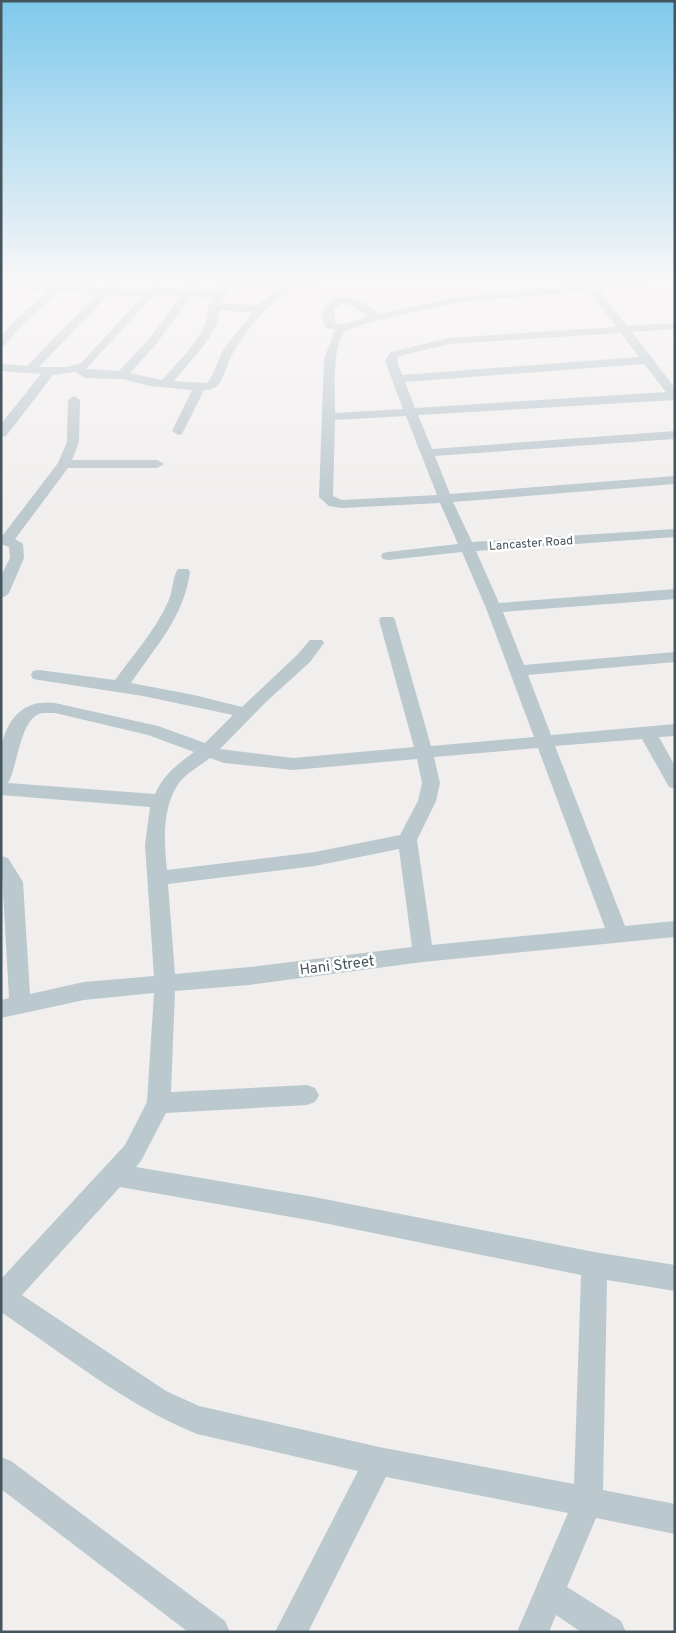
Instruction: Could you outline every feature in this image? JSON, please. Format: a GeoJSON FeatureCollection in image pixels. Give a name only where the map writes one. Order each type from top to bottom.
{"type":"FeatureCollection","features":[{"type":"Feature","properties":{"kind":"street"},"geometry":{"type":"LineString","coordinates":[[31,369],[41,359]]}},
{"type":"Feature","properties":{"kind":"street"},"geometry":{"type":"LineString","coordinates":[[2,368],[78,369],[90,359]]}},
{"type":"Feature","properties":{"kind":"street"},"geometry":{"type":"LineString","coordinates":[[122,375],[136,359]]}},
{"type":"Feature","properties":{"kind":"street"},"geometry":{"type":"LineString","coordinates":[[165,384],[185,359]]}},
{"type":"Feature","properties":{"kind":"street"},"geometry":{"type":"LineString","coordinates":[[78,369],[81,372],[91,374],[122,375],[138,380],[199,388],[212,385],[220,372],[224,359]]}},
{"type":"Feature","properties":{"kind":"street"},"geometry":{"type":"LineString","coordinates":[[330,359],[326,493],[329,500],[342,504],[445,499],[675,480]]}},
{"type":"Feature","properties":{"kind":"street"},"geometry":{"type":"LineString","coordinates":[[391,359],[410,412],[445,499],[494,608],[618,934]]}},
{"type":"Feature","properties":{"kind":"street"},"geometry":{"type":"LineString","coordinates":[[398,379],[647,360],[674,396]]}},
{"type":"Feature","properties":{"kind":"street"},"geometry":{"type":"LineString","coordinates":[[1,433],[51,370]]}},
{"type":"Feature","properties":{"kind":"street"},"geometry":{"type":"LineString","coordinates":[[178,431],[199,388]]}},
{"type":"Feature","properties":{"kind":"street"},"geometry":{"type":"LineString","coordinates":[[329,417],[674,396]]}},
{"type":"Feature","properties":{"kind":"street"},"geometry":{"type":"LineString","coordinates":[[1,593],[18,552],[16,544],[4,539],[64,464],[73,442],[74,400]]}},
{"type":"Feature","properties":{"kind":"street"},"geometry":{"type":"LineString","coordinates":[[428,453],[675,435]]}},
{"type":"Feature","properties":{"kind":"street"},"geometry":{"type":"LineString","coordinates":[[64,464],[157,464]]}},
{"type":"Feature","properties":{"kind":"street","name":"Lancaster Road"},"geometry":{"type":"LineString","coordinates":[[388,556],[468,547],[675,533]]}},
{"type":"Feature","properties":{"kind":"street"},"geometry":{"type":"LineString","coordinates":[[120,686],[162,624],[179,592],[183,572]]}},
{"type":"Feature","properties":{"kind":"street"},"geometry":{"type":"LineString","coordinates":[[494,608],[675,594]]}},
{"type":"Feature","properties":{"kind":"street"},"geometry":{"type":"LineString","coordinates":[[387,620],[431,782],[431,791],[407,840],[423,954]]}},
{"type":"Feature","properties":{"kind":"street"},"geometry":{"type":"LineString","coordinates":[[316,643],[304,658],[245,713],[208,751],[177,774],[169,783],[161,801],[156,824],[155,845],[166,985],[159,1103],[133,1153],[115,1175],[4,1290],[156,1401],[176,1412],[224,1428],[378,1461],[675,1519]]}},
{"type":"Feature","properties":{"kind":"street"},"geometry":{"type":"LineString","coordinates":[[518,671],[675,657]]}},
{"type":"Feature","properties":{"kind":"street"},"geometry":{"type":"LineString","coordinates":[[39,675],[120,686],[204,701],[245,713]]}},
{"type":"Feature","properties":{"kind":"street"},"geometry":{"type":"LineString","coordinates":[[1,778],[14,738],[24,718],[31,710],[40,707],[55,708],[152,730],[208,751],[240,760],[293,764],[675,730]]}},
{"type":"Feature","properties":{"kind":"street"},"geometry":{"type":"LineString","coordinates":[[648,733],[675,782]]}},
{"type":"Feature","properties":{"kind":"street"},"geometry":{"type":"LineString","coordinates":[[1,789],[161,801]]}},
{"type":"Feature","properties":{"kind":"street"},"geometry":{"type":"LineString","coordinates":[[159,878],[344,854],[376,849],[407,840]]}},
{"type":"Feature","properties":{"kind":"street"},"geometry":{"type":"LineString","coordinates":[[1,864],[14,882],[11,1007]]}},
{"type":"Feature","properties":{"kind":"street","name":"Hani Street"},"geometry":{"type":"LineString","coordinates":[[11,1007],[84,991],[166,985],[423,954],[675,929]]}},
{"type":"Feature","properties":{"kind":"street"},"geometry":{"type":"LineString","coordinates":[[159,1103],[308,1095]]}},
{"type":"Feature","properties":{"kind":"street"},"geometry":{"type":"LineString","coordinates":[[115,1175],[314,1209],[594,1265],[675,1278]]}},
{"type":"Feature","properties":{"kind":"street"},"geometry":{"type":"LineString","coordinates":[[534,1632],[588,1501],[594,1265]]}},
{"type":"Feature","properties":{"kind":"street"},"geometry":{"type":"LineString","coordinates":[[291,1632],[378,1461]]}},
{"type":"Feature","properties":{"kind":"street"},"geometry":{"type":"LineString","coordinates":[[1,1471],[214,1632]]}},
{"type":"Feature","properties":{"kind":"street"},"geometry":{"type":"LineString","coordinates":[[549,1593],[610,1632]]}}]}
